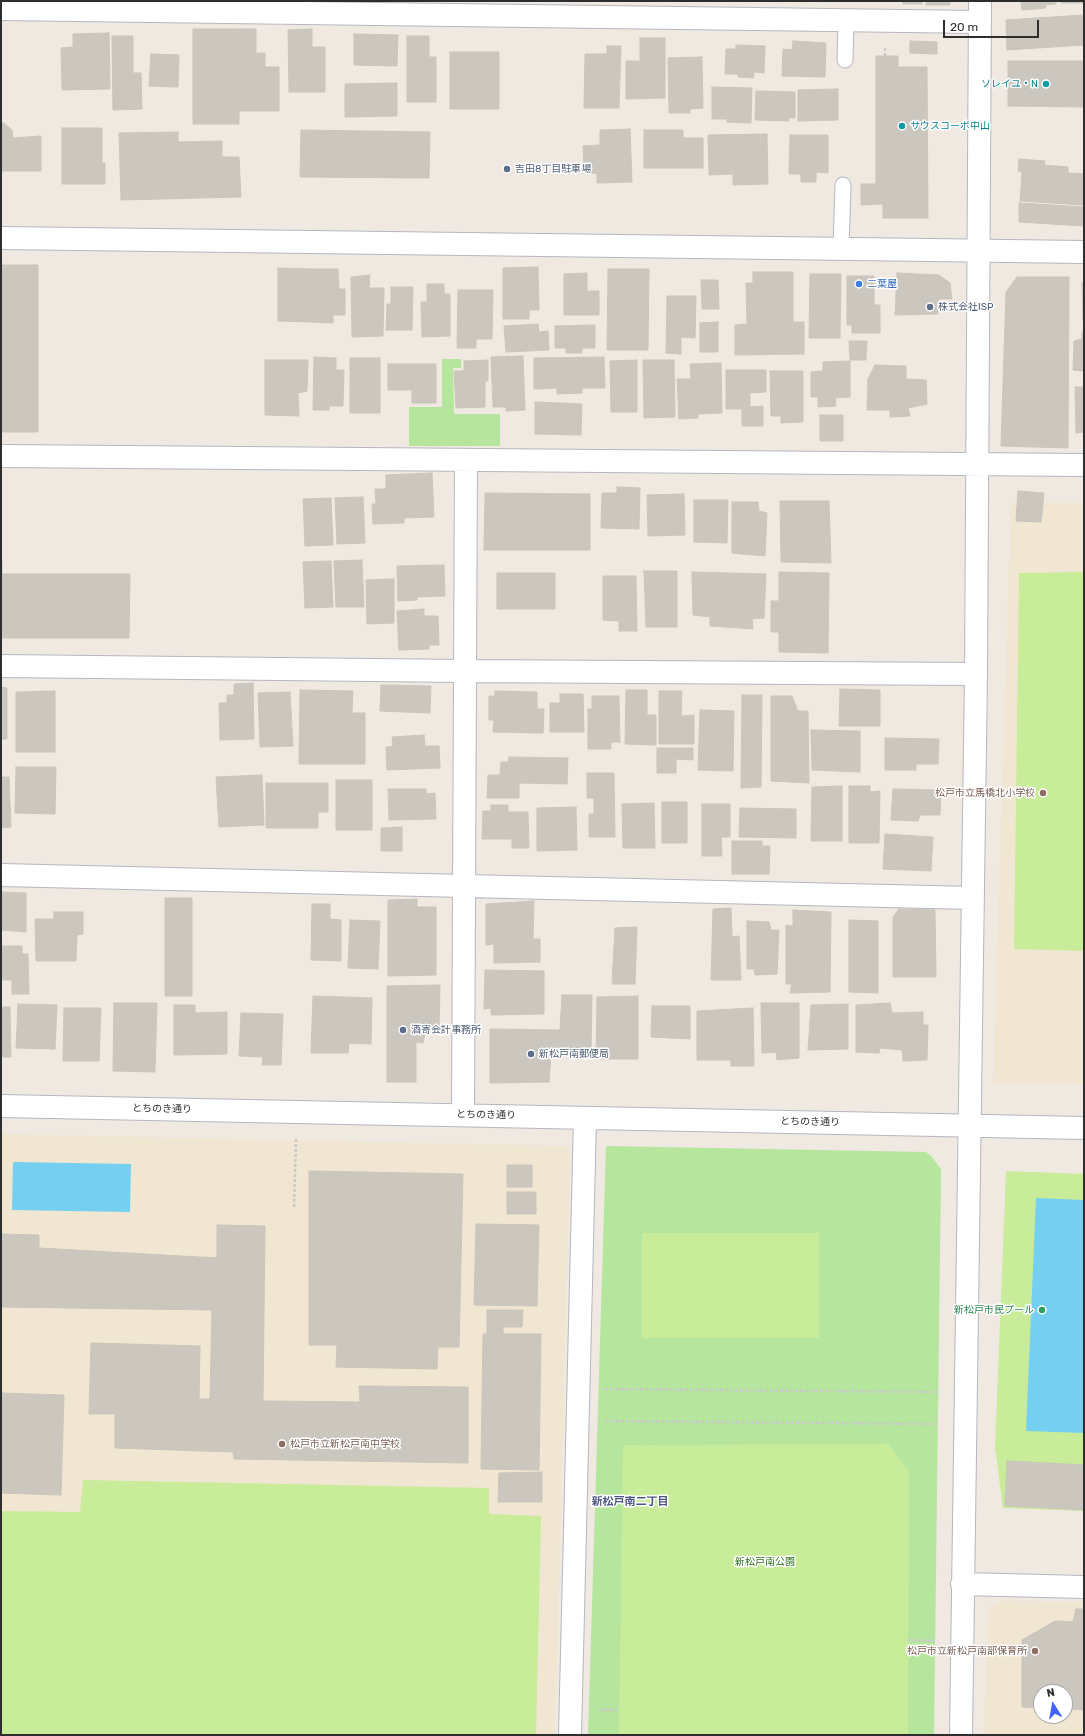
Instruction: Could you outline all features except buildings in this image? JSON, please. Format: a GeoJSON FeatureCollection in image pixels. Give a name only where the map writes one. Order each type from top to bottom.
{"type":"FeatureCollection","features":[{"type":"Feature","properties":{"kind":"street"},"geometry":{"type":"LineString","coordinates":[[961,1735],[976,674],[980,1]]}},
{"type":"Feature","properties":{"kind":"street"},"geometry":{"type":"LineString","coordinates":[[1,9],[980,22]]}},
{"type":"Feature","properties":{"kind":"street"},"geometry":{"type":"LineString","coordinates":[[1,238],[1084,252]]}},
{"type":"Feature","properties":{"kind":"street"},"geometry":{"type":"LineString","coordinates":[[1,456],[1084,465]]}},
{"type":"Feature","properties":{"kind":"street"},"geometry":{"type":"LineString","coordinates":[[463,1115],[466,460]]}},
{"type":"Feature","properties":{"kind":"street"},"geometry":{"type":"LineString","coordinates":[[1,666],[976,674]]}},
{"type":"Feature","properties":{"kind":"street"},"geometry":{"type":"LineString","coordinates":[[1,875],[972,898]]}},
{"type":"Feature","properties":{"kind":"street","name":"とちのき通り"},"geometry":{"type":"LineString","coordinates":[[1,1106],[1084,1128]]}},
{"type":"Feature","properties":{"kind":"street"},"geometry":{"type":"LineString","coordinates":[[570,1735],[585,1118]]}},
{"type":"Feature","properties":{"kind":"street"},"geometry":{"type":"LineString","coordinates":[[962,1584],[1084,1587]]}},
{"type":"Feature","properties":{"kind":"lane"},"geometry":{"type":"LineString","coordinates":[[845,60],[846,20]]}},
{"type":"Feature","properties":{"kind":"lane"},"geometry":{"type":"LineString","coordinates":[[841,248],[843,185]]}},
{"type":"Feature","properties":{"kind":"path"},"geometry":{"type":"LineString","coordinates":[[294,1207],[296,1132]]}},
{"type":"Feature","properties":{"kind":"path"},"geometry":{"type":"LineString","coordinates":[[579,1389],[942,1392]]}},
{"type":"Feature","properties":{"kind":"path"},"geometry":{"type":"LineString","coordinates":[[578,1420],[941,1424]]}},
{"type":"Feature","properties":{"kind":"shaded area","name":"松戸市立馬橋北小学校"},"geometry":{"type":"Polygon","coordinates":[[[1011,503],[1084,503],[1084,1084],[993,1084],[1011,503]]]}},
{"type":"Feature","properties":{"kind":"shaded area","name":"松戸市立新松戸南中学校"},"geometry":{"type":"Polygon","coordinates":[[[1,1134],[567,1146],[570,1154],[555,1735],[1,1735],[1,1134]]]}},
{"type":"Feature","properties":{"kind":"shaded area","name":"松戸市立新松戸南部保育所"},"geometry":{"type":"Polygon","coordinates":[[[1000,1601],[1084,1602],[1084,1735],[984,1735],[988,1609],[1000,1601]]]}},
{"type":"Feature","properties":{"kind":"green space"},"geometry":{"type":"Polygon","coordinates":[[[442,359],[461,359],[461,368],[453,368],[454,414],[500,414],[500,446],[409,446],[409,407],[442,407],[442,359]]]}},
{"type":"Feature","properties":{"kind":"green space"},"geometry":{"type":"Polygon","coordinates":[[[1084,572],[1084,951],[1014,949],[1019,573],[1084,572]]]}},
{"type":"Feature","properties":{"kind":"green space","name":"新松戸南公園"},"geometry":{"type":"Polygon","coordinates":[[[606,1146],[926,1152],[941,1169],[934,1735],[588,1735],[606,1146]]]}},
{"type":"Feature","properties":{"kind":"green space","name":"新松戸市民プール"},"geometry":{"type":"Polygon","coordinates":[[[1006,1171],[1084,1174],[1084,1511],[1003,1508],[995,1447],[1006,1171]]]}},
{"type":"Feature","properties":{"kind":"green space"},"geometry":{"type":"Polygon","coordinates":[[[642,1233],[819,1233],[819,1338],[642,1338],[642,1233]]]}},
{"type":"Feature","properties":{"kind":"green space"},"geometry":{"type":"Polygon","coordinates":[[[888,1444],[909,1471],[908,1735],[619,1735],[623,1445],[888,1444]]]}},
{"type":"Feature","properties":{"kind":"green space"},"geometry":{"type":"Polygon","coordinates":[[[83,1480],[489,1488],[489,1514],[541,1516],[536,1735],[1,1735],[1,1511],[80,1512],[83,1480]]]}},
{"type":"Feature","properties":{"kind":"water"},"geometry":{"type":"Polygon","coordinates":[[[13,1162],[131,1164],[130,1212],[12,1210],[13,1162]]]}},
{"type":"Feature","properties":{"kind":"water"},"geometry":{"type":"Polygon","coordinates":[[[1036,1198],[1084,1200],[1084,1433],[1026,1431],[1036,1198]]]}},
{"type":"Feature","properties":{"kind":"place","name":"ソレイユ・N"},"geometry":{"type":"Point","coordinates":[1046,84]}},
{"type":"Feature","properties":{"kind":"place","name":"サウスコーポ中山"},"geometry":{"type":"Point","coordinates":[902,126]}},
{"type":"Feature","properties":{"kind":"place","name":"吉田8丁目駐車場"},"geometry":{"type":"Point","coordinates":[507,169]}},
{"type":"Feature","properties":{"kind":"place","name":"二葉屋"},"geometry":{"type":"Point","coordinates":[859,284]}},
{"type":"Feature","properties":{"kind":"place","name":"株式会社ISP"},"geometry":{"type":"Point","coordinates":[930,307]}},
{"type":"Feature","properties":{"kind":"place","name":"松戸市立馬橋北小学校"},"geometry":{"type":"Point","coordinates":[1043,793]}},
{"type":"Feature","properties":{"kind":"place","name":"酒寄会計事務所"},"geometry":{"type":"Point","coordinates":[403,1030]}},
{"type":"Feature","properties":{"kind":"place","name":"新松戸南郵便局"},"geometry":{"type":"Point","coordinates":[531,1054]}},
{"type":"Feature","properties":{"kind":"place","name":"新松戸市民プール"},"geometry":{"type":"Point","coordinates":[1042,1310]}},
{"type":"Feature","properties":{"kind":"place","name":"松戸市立新松戸南中学校"},"geometry":{"type":"Point","coordinates":[282,1444]}},
{"type":"Feature","properties":{"kind":"place","name":"松戸市立新松戸南部保育所"},"geometry":{"type":"Point","coordinates":[1035,1651]}},
{"type":"Feature","properties":{"kind":"district","name":"新松戸南二丁目"},"geometry":{"type":"Point","coordinates":[630,1502]}}]}
